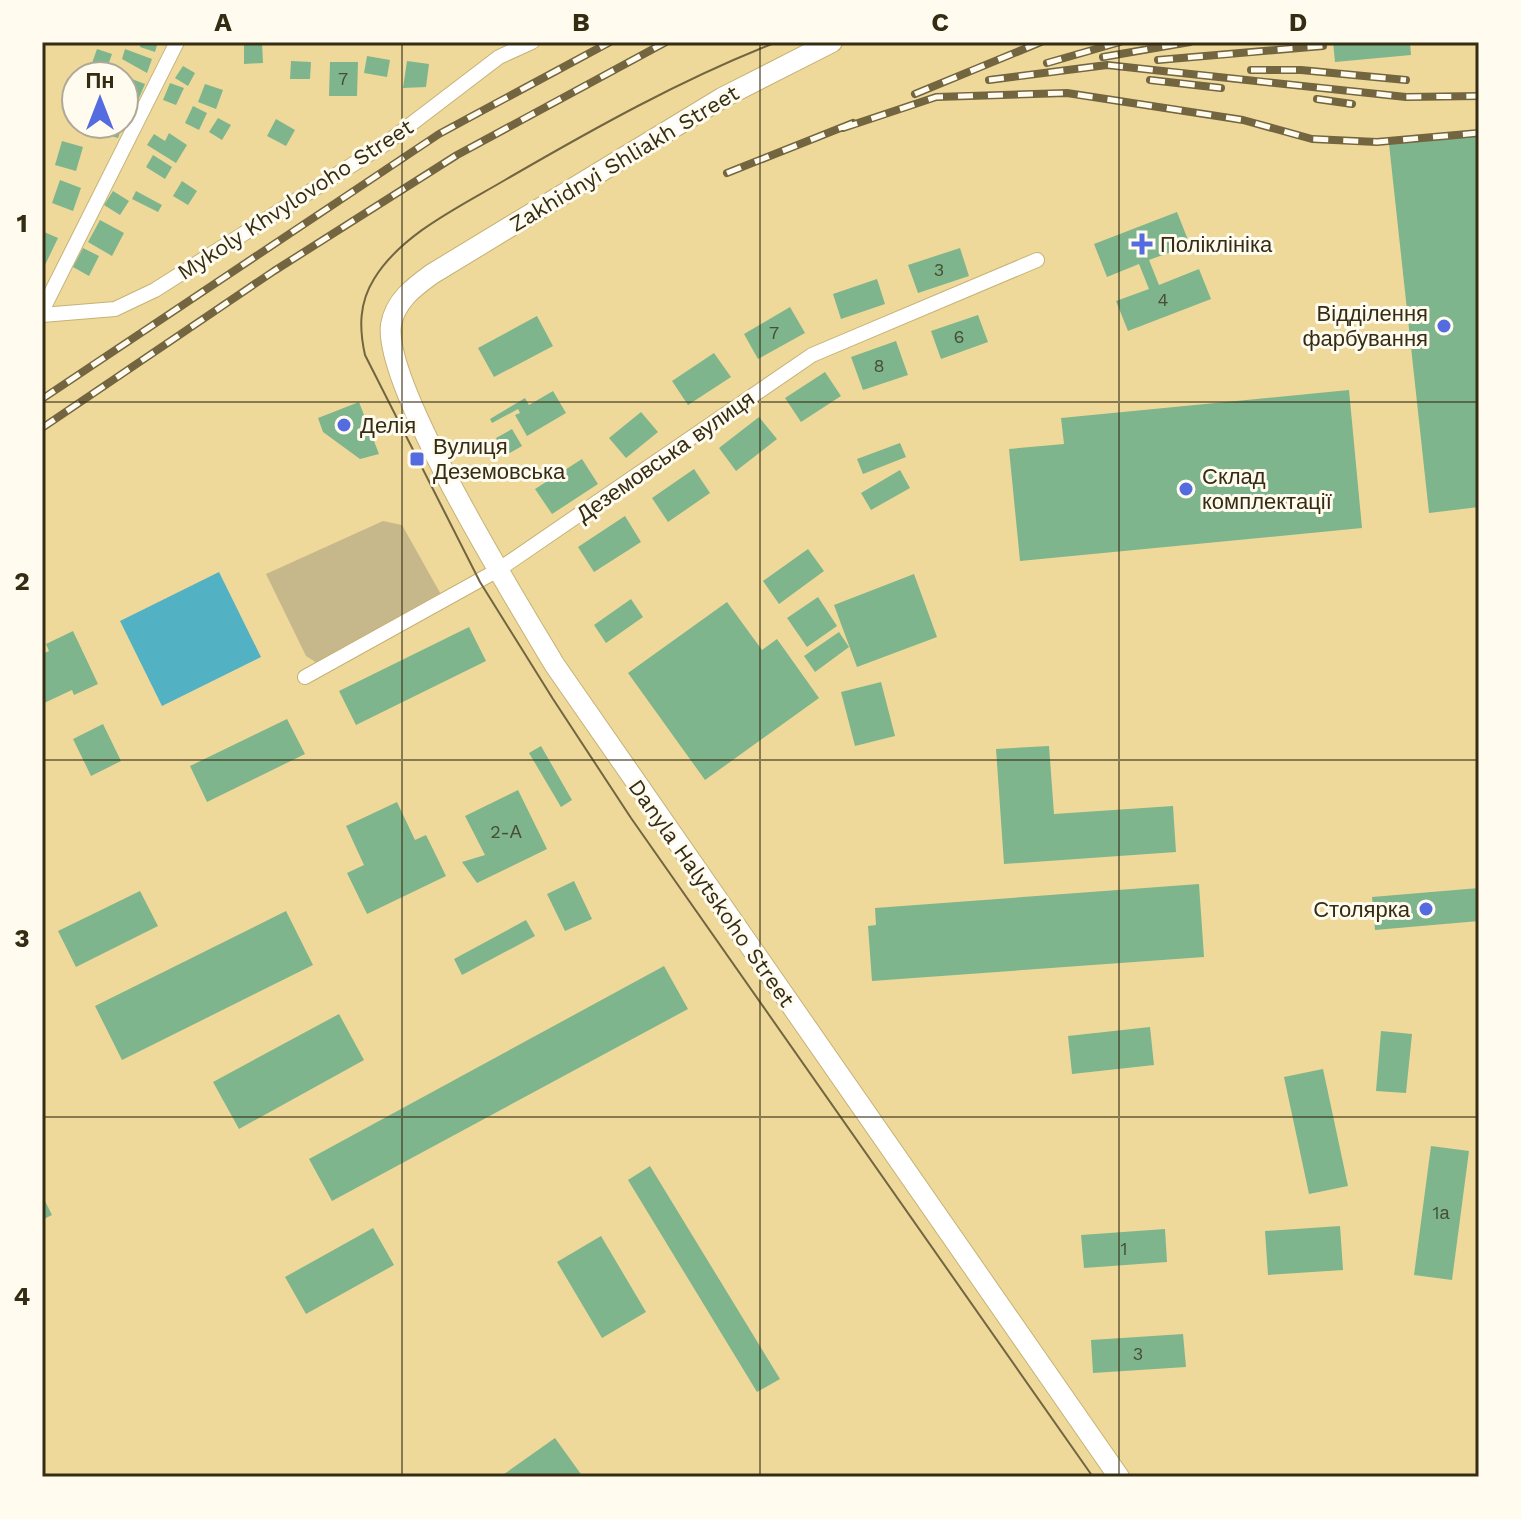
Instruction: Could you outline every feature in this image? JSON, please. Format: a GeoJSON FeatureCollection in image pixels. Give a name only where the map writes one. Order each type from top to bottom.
{"type":"FeatureCollection","features":[{"type":"Feature","properties":{"kind":"street"},"geometry":{"type":"LineString","coordinates":[[42,313],[177,42]]}},
{"type":"Feature","properties":{"kind":"street","name":"Mykoly Khvylovoho Street"},"geometry":{"type":"LineString","coordinates":[[42,313],[115,309],[155,290],[385,144],[499,57],[532,42]]}},
{"type":"Feature","properties":{"kind":"street","name":"Zakhidnyi Shliakh Street"},"geometry":{"type":"LineString","coordinates":[[421,282],[722,98],[832,42]]}},
{"type":"Feature","properties":{"kind":"street","name":"Деземовська вулиця"},"geometry":{"type":"LineString","coordinates":[[305,677],[498,570],[812,355],[1037,260]]}},
{"type":"Feature","properties":{"kind":"street","name":"Danyla Halytskoho Street"},"geometry":{"type":"LineString","coordinates":[[421,282],[404,298],[394,316],[393,359],[407,396],[498,570],[554,664],[1119,1477]]}},
{"type":"Feature","properties":{"kind":"shaded area"},"geometry":{"type":"Polygon","coordinates":[[[383,521],[402,525],[443,598],[317,663],[306,656],[266,574],[383,521]]]}},
{"type":"Feature","properties":{"kind":"water"},"geometry":{"type":"Polygon","coordinates":[[[219,572],[261,657],[162,706],[120,621],[219,572]]]}},
{"type":"Feature","properties":{"kind":"building"},"geometry":{"type":"Polygon","coordinates":[[[141,42],[158,42],[155,52],[140,47],[141,42]]]}},
{"type":"Feature","properties":{"kind":"building"},"geometry":{"type":"Polygon","coordinates":[[[244,42],[262,42],[263,63],[244,64],[244,42]]]}},
{"type":"Feature","properties":{"kind":"building"},"geometry":{"type":"Polygon","coordinates":[[[1333,42],[1410,42],[1411,55],[1335,62],[1333,42]]]}},
{"type":"Feature","properties":{"kind":"building"},"geometry":{"type":"Polygon","coordinates":[[[97,49],[112,54],[110,60],[93,60],[97,49]]]}},
{"type":"Feature","properties":{"kind":"building"},"geometry":{"type":"Polygon","coordinates":[[[125,49],[152,59],[147,73],[140,69],[140,60],[122,59],[125,49]]]}},
{"type":"Feature","properties":{"kind":"building"},"geometry":{"type":"Polygon","coordinates":[[[367,56],[390,60],[387,77],[364,73],[367,56]]]}},
{"type":"Feature","properties":{"kind":"building"},"geometry":{"type":"Polygon","coordinates":[[[291,61],[311,62],[310,79],[290,79],[291,61]]]}},
{"type":"Feature","properties":{"kind":"building"},"geometry":{"type":"Polygon","coordinates":[[[407,61],[429,64],[426,87],[403,88],[407,61]]]}},
{"type":"Feature","properties":{"kind":"building"},"geometry":{"type":"Polygon","coordinates":[[[330,62],[358,62],[357,96],[329,96],[330,62]]]}},
{"type":"Feature","properties":{"kind":"building"},"geometry":{"type":"Polygon","coordinates":[[[183,66],[195,73],[188,86],[175,78],[183,66]]]}},
{"type":"Feature","properties":{"kind":"building"},"geometry":{"type":"Polygon","coordinates":[[[170,83],[184,88],[176,105],[163,100],[170,83]]]}},
{"type":"Feature","properties":{"kind":"building"},"geometry":{"type":"Polygon","coordinates":[[[205,84],[223,90],[216,109],[198,102],[205,84]]]}},
{"type":"Feature","properties":{"kind":"building"},"geometry":{"type":"Polygon","coordinates":[[[193,106],[207,113],[199,130],[185,123],[193,106]]]}},
{"type":"Feature","properties":{"kind":"building"},"geometry":{"type":"Polygon","coordinates":[[[218,118],[231,125],[222,140],[209,132],[218,118]]]}},
{"type":"Feature","properties":{"kind":"building"},"geometry":{"type":"Polygon","coordinates":[[[276,119],[295,130],[286,146],[267,136],[276,119]]]}},
{"type":"Feature","properties":{"kind":"building"},"geometry":{"type":"Polygon","coordinates":[[[169,133],[187,145],[176,163],[147,145],[154,134],[165,141],[169,133]]]}},
{"type":"Feature","properties":{"kind":"building","name":"Відділення фарбування"},"geometry":{"type":"Polygon","coordinates":[[[1479,135],[1479,507],[1429,513],[1389,144],[1479,135]]]}},
{"type":"Feature","properties":{"kind":"building"},"geometry":{"type":"Polygon","coordinates":[[[62,141],[83,147],[76,171],[55,165],[62,141]]]}},
{"type":"Feature","properties":{"kind":"building"},"geometry":{"type":"Polygon","coordinates":[[[153,155],[172,167],[165,179],[146,167],[153,155]]]}},
{"type":"Feature","properties":{"kind":"building"},"geometry":{"type":"Polygon","coordinates":[[[60,180],[81,188],[73,211],[52,203],[60,180]]]}},
{"type":"Feature","properties":{"kind":"building"},"geometry":{"type":"Polygon","coordinates":[[[182,181],[197,191],[188,205],[173,196],[182,181]]]}},
{"type":"Feature","properties":{"kind":"building"},"geometry":{"type":"Polygon","coordinates":[[[113,191],[129,201],[120,215],[104,205],[113,191]]]}},
{"type":"Feature","properties":{"kind":"building"},"geometry":{"type":"Polygon","coordinates":[[[136,191],[162,205],[158,212],[132,199],[136,191]]]}},
{"type":"Feature","properties":{"kind":"building"},"geometry":{"type":"Polygon","coordinates":[[[1177,212],[1190,245],[1149,260],[1159,285],[1199,269],[1211,299],[1128,331],[1116,301],[1149,289],[1139,264],[1107,277],[1094,244],[1177,212]]]}},
{"type":"Feature","properties":{"kind":"building"},"geometry":{"type":"Polygon","coordinates":[[[100,220],[124,233],[112,256],[88,242],[100,220]]]}},
{"type":"Feature","properties":{"kind":"building"},"geometry":{"type":"Polygon","coordinates":[[[42,231],[58,238],[45,265],[42,264],[42,231]]]}},
{"type":"Feature","properties":{"kind":"building"},"geometry":{"type":"Polygon","coordinates":[[[83,248],[99,256],[89,276],[73,267],[83,248]]]}},
{"type":"Feature","properties":{"kind":"building"},"geometry":{"type":"Polygon","coordinates":[[[960,248],[969,276],[918,293],[908,265],[960,248]]]}},
{"type":"Feature","properties":{"kind":"building"},"geometry":{"type":"Polygon","coordinates":[[[877,279],[885,304],[841,319],[833,294],[877,279]]]}},
{"type":"Feature","properties":{"kind":"building"},"geometry":{"type":"Polygon","coordinates":[[[790,307],[805,333],[758,359],[744,334],[790,307]]]}},
{"type":"Feature","properties":{"kind":"building"},"geometry":{"type":"Polygon","coordinates":[[[978,315],[988,342],[941,359],[931,331],[978,315]]]}},
{"type":"Feature","properties":{"kind":"building"},"geometry":{"type":"Polygon","coordinates":[[[537,316],[553,346],[494,377],[478,348],[537,316]]]}},
{"type":"Feature","properties":{"kind":"building"},"geometry":{"type":"Polygon","coordinates":[[[896,341],[908,375],[863,390],[851,357],[896,341]]]}},
{"type":"Feature","properties":{"kind":"building"},"geometry":{"type":"Polygon","coordinates":[[[714,353],[731,377],[688,405],[672,381],[714,353]]]}},
{"type":"Feature","properties":{"kind":"building"},"geometry":{"type":"Polygon","coordinates":[[[825,372],[841,396],[801,422],[785,398],[825,372]]]}},
{"type":"Feature","properties":{"kind":"building","name":"Склад комплектації"},"geometry":{"type":"Polygon","coordinates":[[[1349,390],[1362,528],[1020,561],[1009,449],[1064,444],[1061,418],[1349,390]]]}},
{"type":"Feature","properties":{"kind":"building"},"geometry":{"type":"Polygon","coordinates":[[[553,391],[566,413],[527,436],[515,415],[520,413],[518,409],[492,423],[490,419],[525,398],[529,405],[553,391]]]}},
{"type":"Feature","properties":{"kind":"building","name":"Делія"},"geometry":{"type":"Polygon","coordinates":[[[359,402],[379,454],[360,459],[323,432],[318,418],[359,402]]]}},
{"type":"Feature","properties":{"kind":"building"},"geometry":{"type":"Polygon","coordinates":[[[641,412],[658,432],[626,458],[609,438],[641,412]]]}},
{"type":"Feature","properties":{"kind":"building"},"geometry":{"type":"Polygon","coordinates":[[[759,417],[777,439],[736,471],[719,448],[759,417]]]}},
{"type":"Feature","properties":{"kind":"building"},"geometry":{"type":"Polygon","coordinates":[[[512,429],[522,446],[506,455],[496,438],[512,429]]]}},
{"type":"Feature","properties":{"kind":"building"},"geometry":{"type":"Polygon","coordinates":[[[900,443],[906,457],[863,474],[857,459],[900,443]]]}},
{"type":"Feature","properties":{"kind":"building"},"geometry":{"type":"Polygon","coordinates":[[[582,459],[598,484],[552,514],[535,489],[582,459]]]}},
{"type":"Feature","properties":{"kind":"building"},"geometry":{"type":"Polygon","coordinates":[[[694,469],[710,493],[668,522],[652,498],[694,469]]]}},
{"type":"Feature","properties":{"kind":"building"},"geometry":{"type":"Polygon","coordinates":[[[900,470],[910,488],[871,510],[861,493],[900,470]]]}},
{"type":"Feature","properties":{"kind":"building"},"geometry":{"type":"Polygon","coordinates":[[[625,516],[641,542],[594,572],[578,547],[625,516]]]}},
{"type":"Feature","properties":{"kind":"building"},"geometry":{"type":"Polygon","coordinates":[[[808,549],[824,571],[779,604],[763,581],[808,549]]]}},
{"type":"Feature","properties":{"kind":"building"},"geometry":{"type":"Polygon","coordinates":[[[914,574],[937,637],[857,667],[834,605],[914,574]]]}},
{"type":"Feature","properties":{"kind":"building"},"geometry":{"type":"Polygon","coordinates":[[[818,597],[837,626],[807,647],[787,618],[818,597]]]}},
{"type":"Feature","properties":{"kind":"building"},"geometry":{"type":"Polygon","coordinates":[[[631,599],[643,617],[606,643],[594,625],[631,599]]]}},
{"type":"Feature","properties":{"kind":"building"},"geometry":{"type":"Polygon","coordinates":[[[727,602],[762,650],[777,639],[819,698],[705,780],[628,673],[727,602]]]}},
{"type":"Feature","properties":{"kind":"building"},"geometry":{"type":"Polygon","coordinates":[[[469,627],[486,661],[356,725],[339,691],[469,627]]]}},
{"type":"Feature","properties":{"kind":"building"},"geometry":{"type":"Polygon","coordinates":[[[73,631],[98,684],[74,695],[72,690],[42,704],[42,654],[49,651],[46,644],[73,631]]]}},
{"type":"Feature","properties":{"kind":"building"},"geometry":{"type":"Polygon","coordinates":[[[839,632],[849,647],[815,672],[804,656],[839,632]]]}},
{"type":"Feature","properties":{"kind":"building"},"geometry":{"type":"Polygon","coordinates":[[[881,682],[895,736],[855,746],[841,692],[881,682]]]}},
{"type":"Feature","properties":{"kind":"building"},"geometry":{"type":"Polygon","coordinates":[[[287,719],[305,754],[207,802],[190,766],[287,719]]]}},
{"type":"Feature","properties":{"kind":"building"},"geometry":{"type":"Polygon","coordinates":[[[103,724],[121,761],[91,776],[73,739],[103,724]]]}},
{"type":"Feature","properties":{"kind":"building"},"geometry":{"type":"Polygon","coordinates":[[[541,746],[572,800],[561,807],[529,753],[541,746]]]}},
{"type":"Feature","properties":{"kind":"building"},"geometry":{"type":"Polygon","coordinates":[[[1049,746],[1054,814],[1173,806],[1176,852],[1004,864],[996,749],[1049,746]]]}},
{"type":"Feature","properties":{"kind":"building"},"geometry":{"type":"Polygon","coordinates":[[[518,790],[547,849],[477,883],[462,862],[485,855],[465,816],[518,790]]]}},
{"type":"Feature","properties":{"kind":"building"},"geometry":{"type":"Polygon","coordinates":[[[397,802],[415,840],[426,835],[446,876],[367,914],[347,873],[364,865],[346,826],[397,802]]]}},
{"type":"Feature","properties":{"kind":"building"},"geometry":{"type":"Polygon","coordinates":[[[574,881],[592,919],[565,931],[547,894],[574,881]]]}},
{"type":"Feature","properties":{"kind":"building"},"geometry":{"type":"Polygon","coordinates":[[[1199,884],[1204,957],[872,981],[868,926],[876,925],[875,908],[1199,884]]]}},
{"type":"Feature","properties":{"kind":"building","name":"Столярка"},"geometry":{"type":"Polygon","coordinates":[[[1479,888],[1479,921],[1375,930],[1372,897],[1479,888]]]}},
{"type":"Feature","properties":{"kind":"building"},"geometry":{"type":"Polygon","coordinates":[[[140,891],[158,926],[76,967],[58,931],[140,891]]]}},
{"type":"Feature","properties":{"kind":"building"},"geometry":{"type":"Polygon","coordinates":[[[286,911],[313,965],[122,1060],[95,1006],[286,911]]]}},
{"type":"Feature","properties":{"kind":"building"},"geometry":{"type":"Polygon","coordinates":[[[526,920],[535,936],[462,975],[454,959],[526,920]]]}},
{"type":"Feature","properties":{"kind":"building"},"geometry":{"type":"Polygon","coordinates":[[[664,966],[688,1009],[332,1201],[309,1159],[664,966]]]}},
{"type":"Feature","properties":{"kind":"building"},"geometry":{"type":"Polygon","coordinates":[[[339,1014],[364,1060],[239,1129],[213,1082],[339,1014]]]}},
{"type":"Feature","properties":{"kind":"building"},"geometry":{"type":"Polygon","coordinates":[[[1150,1027],[1154,1065],[1072,1074],[1068,1036],[1150,1027]]]}},
{"type":"Feature","properties":{"kind":"building"},"geometry":{"type":"Polygon","coordinates":[[[1381,1031],[1412,1034],[1406,1093],[1376,1091],[1381,1031]]]}},
{"type":"Feature","properties":{"kind":"building"},"geometry":{"type":"Polygon","coordinates":[[[1323,1069],[1348,1186],[1309,1194],[1284,1077],[1323,1069]]]}},
{"type":"Feature","properties":{"kind":"building"},"geometry":{"type":"Polygon","coordinates":[[[1431,1146],[1469,1151],[1452,1280],[1414,1275],[1431,1146]]]}},
{"type":"Feature","properties":{"kind":"building"},"geometry":{"type":"Polygon","coordinates":[[[650,1166],[780,1379],[757,1392],[628,1180],[650,1166]]]}},
{"type":"Feature","properties":{"kind":"building"},"geometry":{"type":"Polygon","coordinates":[[[42,1195],[52,1215],[42,1220],[42,1195]]]}},
{"type":"Feature","properties":{"kind":"building"},"geometry":{"type":"Polygon","coordinates":[[[1340,1226],[1343,1270],[1268,1275],[1265,1231],[1340,1226]]]}},
{"type":"Feature","properties":{"kind":"building"},"geometry":{"type":"Polygon","coordinates":[[[373,1228],[394,1265],[306,1314],[285,1277],[373,1228]]]}},
{"type":"Feature","properties":{"kind":"building"},"geometry":{"type":"Polygon","coordinates":[[[1165,1229],[1167,1262],[1084,1268],[1081,1235],[1165,1229]]]}},
{"type":"Feature","properties":{"kind":"building"},"geometry":{"type":"Polygon","coordinates":[[[601,1236],[646,1312],[602,1338],[557,1262],[601,1236]]]}},
{"type":"Feature","properties":{"kind":"building"},"geometry":{"type":"Polygon","coordinates":[[[1183,1334],[1186,1367],[1093,1373],[1091,1340],[1183,1334]]]}},
{"type":"Feature","properties":{"kind":"building"},"geometry":{"type":"Polygon","coordinates":[[[555,1438],[583,1477],[500,1477],[555,1438]]]}},
{"type":"Feature","properties":{"kind":"tram line"},"geometry":{"type":"LineString","coordinates":[[777,42],[672,88],[451,211],[416,235],[386,263],[365,297],[362,316],[365,355],[480,582],[553,699],[631,818],[1093,1477]]}},
{"type":"Feature","properties":{"kind":"railway"},"geometry":{"type":"LineString","coordinates":[[42,399],[439,134],[610,42]]}},
{"type":"Feature","properties":{"kind":"railway"},"geometry":{"type":"LineString","coordinates":[[42,428],[274,271],[457,155],[666,42]]}},
{"type":"Feature","properties":{"kind":"railway"},"geometry":{"type":"LineString","coordinates":[[915,94],[1041,42]]}},
{"type":"Feature","properties":{"kind":"railway"},"geometry":{"type":"LineString","coordinates":[[1047,63],[1120,42]]}},
{"type":"Feature","properties":{"kind":"railway"},"geometry":{"type":"LineString","coordinates":[[1103,57],[1190,42]]}},
{"type":"Feature","properties":{"kind":"railway"},"geometry":{"type":"LineString","coordinates":[[1158,60],[1323,46]]}},
{"type":"Feature","properties":{"kind":"railway"},"geometry":{"type":"LineString","coordinates":[[989,80],[1107,65],[1406,97],[1479,96]]}},
{"type":"Feature","properties":{"kind":"railway"},"geometry":{"type":"LineString","coordinates":[[1251,70],[1301,70],[1406,80]]}},
{"type":"Feature","properties":{"kind":"railway"},"geometry":{"type":"LineString","coordinates":[[1150,80],[1221,88]]}},
{"type":"Feature","properties":{"kind":"railway"},"geometry":{"type":"LineString","coordinates":[[843,128],[936,97],[1067,93],[1243,120],[1312,139],[1377,142],[1479,133]]}},
{"type":"Feature","properties":{"kind":"railway"},"geometry":{"type":"LineString","coordinates":[[1317,99],[1352,104]]}},
{"type":"Feature","properties":{"kind":"railway"},"geometry":{"type":"LineString","coordinates":[[727,173],[853,123]]}},
{"type":"Feature","properties":{"kind":"place","name":"Поліклініка"},"geometry":{"type":"Point","coordinates":[1142,244]}},
{"type":"Feature","properties":{"kind":"place","name":"Відділення фарбування"},"geometry":{"type":"Point","coordinates":[1444,326]}},
{"type":"Feature","properties":{"kind":"place","name":"Делія"},"geometry":{"type":"Point","coordinates":[344,425]}},
{"type":"Feature","properties":{"kind":"place","name":"Вулиця Деземовська"},"geometry":{"type":"Point","coordinates":[417,459]}},
{"type":"Feature","properties":{"kind":"place","name":"Склад комплектації"},"geometry":{"type":"Point","coordinates":[1186,489]}},
{"type":"Feature","properties":{"kind":"place","name":"Столярка"},"geometry":{"type":"Point","coordinates":[1426,909]}}]}
